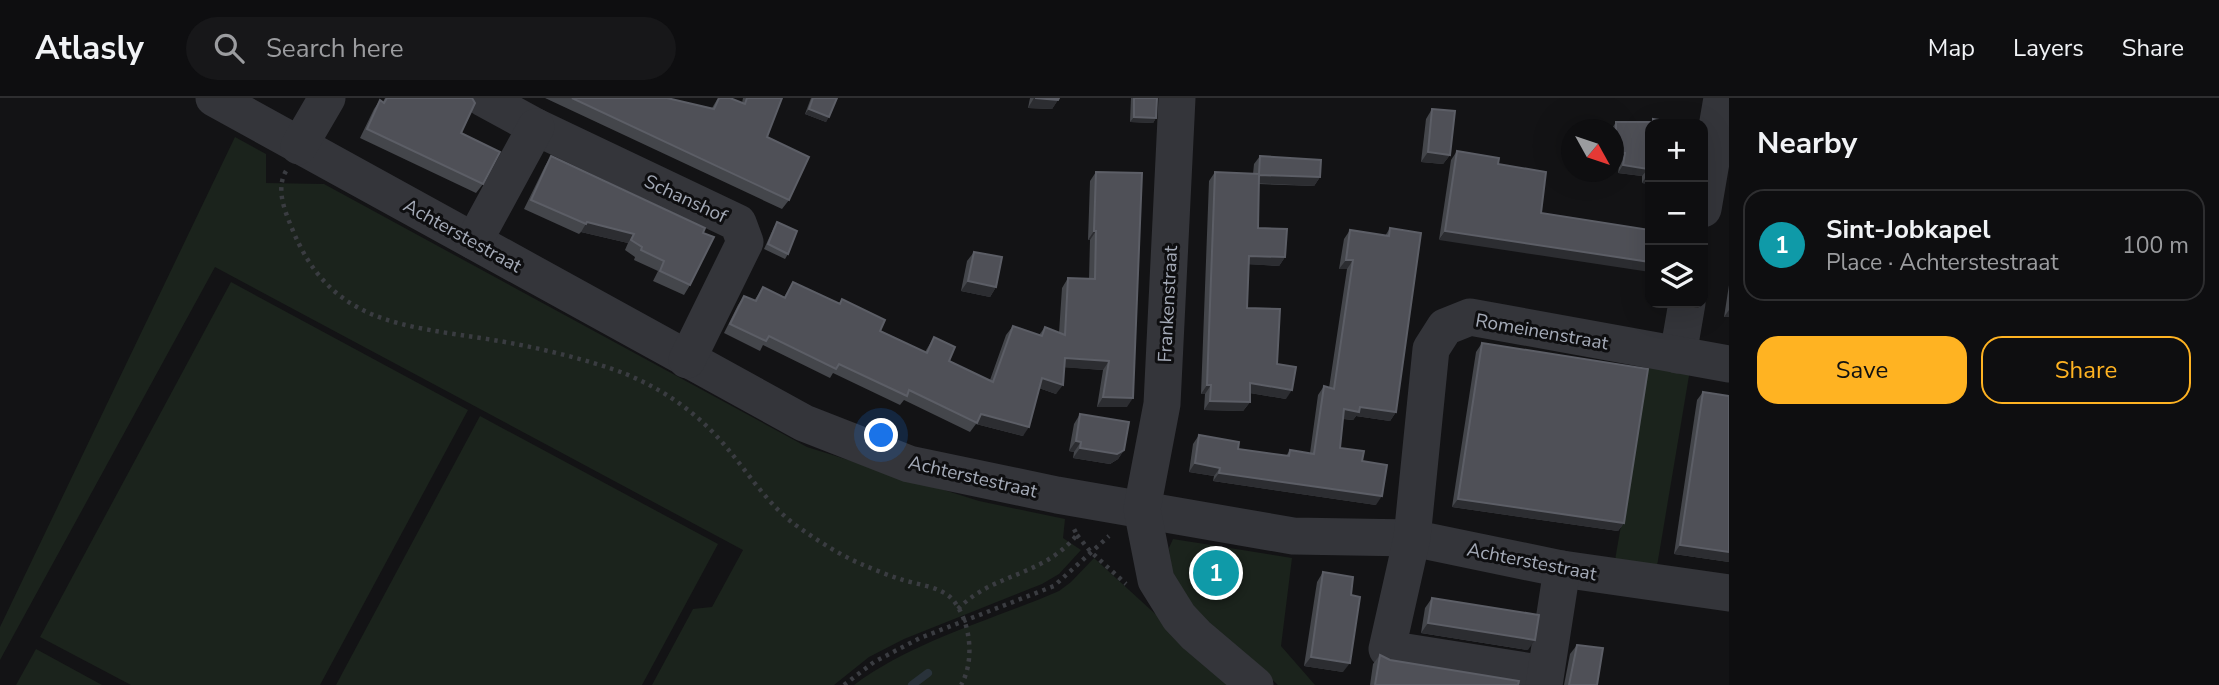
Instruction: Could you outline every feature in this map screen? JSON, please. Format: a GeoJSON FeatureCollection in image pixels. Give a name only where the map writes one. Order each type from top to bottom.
{"type":"FeatureCollection","features":[{"type":"Feature","properties":{"kind":"street","name":"Achterstestraat"},"geometry":{"type":"LineString","coordinates":[[214,98],[804,424],[909,464],[1057,495],[1293,536],[1412,538],[1562,569],[1729,593]]}},
{"type":"Feature","properties":{"kind":"street"},"geometry":{"type":"LineString","coordinates":[[299,146],[327,98]]}},
{"type":"Feature","properties":{"kind":"street","name":"Schanshof"},"geometry":{"type":"LineString","coordinates":[[483,98],[536,127],[738,223],[744,242],[687,360]]}},
{"type":"Feature","properties":{"kind":"street","name":"Frankenstraat"},"geometry":{"type":"LineString","coordinates":[[1142,509],[1162,404],[1177,98]]}},
{"type":"Feature","properties":{"kind":"street"},"geometry":{"type":"LineString","coordinates":[[1708,182],[1722,98]]}},
{"type":"Feature","properties":{"kind":"street"},"geometry":{"type":"LineString","coordinates":[[474,241],[536,127]]}},
{"type":"Feature","properties":{"kind":"street"},"geometry":{"type":"LineString","coordinates":[[1678,355],[1686,308]]}},
{"type":"Feature","properties":{"kind":"street","name":"Romeinenstraat"},"geometry":{"type":"LineString","coordinates":[[1544,680],[1388,649],[1412,538],[1431,349],[1445,327],[1469,317],[1729,364]]}},
{"type":"Feature","properties":{"kind":"street"},"geometry":{"type":"LineString","coordinates":[[1142,509],[1156,580],[1179,617],[1255,685]]}},
{"type":"Feature","properties":{"kind":"street"},"geometry":{"type":"LineString","coordinates":[[1544,680],[1562,569]]}},
{"type":"Feature","properties":{"kind":"path"},"geometry":{"type":"LineString","coordinates":[[299,146],[281,180],[284,208],[300,248],[320,278],[337,295],[361,311],[386,321],[442,333],[495,340],[582,361],[625,374],[669,395],[710,429],[769,500],[793,524],[859,563],[899,579],[934,588],[952,599],[964,621],[969,645],[967,674],[961,685]]}},
{"type":"Feature","properties":{"kind":"path"},"geometry":{"type":"LineString","coordinates":[[1057,495],[1077,535],[1090,551],[1136,593],[1156,580]]}},
{"type":"Feature","properties":{"kind":"path"},"geometry":{"type":"LineString","coordinates":[[844,685],[874,662],[920,638],[1054,586],[1090,551],[1142,509]]}},
{"type":"Feature","properties":{"kind":"path"},"geometry":{"type":"LineString","coordinates":[[958,609],[967,599],[989,586],[1050,560],[1066,549],[1077,535]]}},
{"type":"Feature","properties":{"kind":"shaded area"},"geometry":{"type":"Polygon","coordinates":[[[235,137],[266,154],[266,183],[324,184],[807,447],[979,501],[1065,519],[1063,538],[1081,550],[1059,574],[1042,584],[904,639],[869,657],[834,685],[652,685],[693,609],[712,607],[743,550],[215,267],[0,660],[0,627],[235,137]]]}},
{"type":"Feature","properties":{"kind":"shaded area"},"geometry":{"type":"Polygon","coordinates":[[[231,282],[468,410],[320,685],[131,685],[40,637],[231,282]]]}},
{"type":"Feature","properties":{"kind":"shaded area"},"geometry":{"type":"Polygon","coordinates":[[[1651,351],[1692,358],[1656,572],[1614,566],[1651,351]]]}},
{"type":"Feature","properties":{"kind":"shaded area"},"geometry":{"type":"Polygon","coordinates":[[[480,416],[718,544],[642,685],[336,685],[480,416]]]}},
{"type":"Feature","properties":{"kind":"shaded area"},"geometry":{"type":"Polygon","coordinates":[[[1173,539],[1292,558],[1281,646],[1315,685],[1278,685],[1184,601],[1172,573],[1169,548],[1173,539]]]}},
{"type":"Feature","properties":{"kind":"shaded area"},"geometry":{"type":"Polygon","coordinates":[[[1094,558],[1233,685],[854,685],[877,669],[927,643],[1059,591],[1094,558]]]}},
{"type":"Feature","properties":{"kind":"shaded area"},"geometry":{"type":"Polygon","coordinates":[[[36,649],[102,685],[16,685],[36,649]]]}},
{"type":"Feature","properties":{"kind":"building"},"geometry":{"type":"Polygon","coordinates":[[[387,98],[472,98],[475,103],[461,133],[500,152],[483,184],[367,129],[380,100],[384,103],[387,98]]]}},
{"type":"Feature","properties":{"kind":"building"},"geometry":{"type":"Polygon","coordinates":[[[572,98],[667,98],[714,109],[719,98],[730,98],[745,104],[747,98],[782,98],[767,137],[809,157],[789,200],[572,98]]]}},
{"type":"Feature","properties":{"kind":"building"},"geometry":{"type":"Polygon","coordinates":[[[813,98],[837,98],[829,117],[809,109],[813,98]]]}},
{"type":"Feature","properties":{"kind":"building"},"geometry":{"type":"Polygon","coordinates":[[[1134,98],[1157,98],[1156,118],[1134,117],[1134,98]]]}},
{"type":"Feature","properties":{"kind":"building"},"geometry":{"type":"Polygon","coordinates":[[[1432,109],[1455,111],[1450,155],[1428,152],[1432,109]]]}},
{"type":"Feature","properties":{"kind":"building"},"geometry":{"type":"Polygon","coordinates":[[[1624,122],[1645,122],[1645,169],[1624,165],[1624,122]]]}},
{"type":"Feature","properties":{"kind":"building"},"geometry":{"type":"Polygon","coordinates":[[[1457,151],[1499,158],[1498,164],[1546,172],[1541,213],[1645,229],[1645,261],[1445,231],[1457,151]]]}},
{"type":"Feature","properties":{"kind":"building"},"geometry":{"type":"Polygon","coordinates":[[[551,156],[705,228],[703,233],[714,237],[690,285],[660,271],[664,261],[641,250],[642,247],[631,240],[634,234],[587,222],[586,224],[531,200],[551,156]]]}},
{"type":"Feature","properties":{"kind":"building"},"geometry":{"type":"Polygon","coordinates":[[[1260,156],[1321,160],[1320,177],[1259,175],[1258,228],[1287,229],[1285,257],[1249,256],[1247,308],[1280,309],[1277,364],[1296,367],[1292,390],[1250,383],[1250,402],[1210,401],[1211,385],[1207,385],[1215,172],[1259,174],[1260,156]]]}},
{"type":"Feature","properties":{"kind":"building"},"geometry":{"type":"Polygon","coordinates":[[[1096,172],[1142,173],[1133,398],[1103,397],[1109,361],[1065,358],[1063,385],[1042,378],[1029,427],[981,414],[977,423],[909,390],[907,396],[839,364],[836,369],[769,336],[766,341],[730,324],[744,296],[756,301],[763,287],[785,298],[793,282],[840,304],[842,299],[885,320],[880,331],[927,353],[934,337],[955,347],[949,361],[993,382],[1013,326],[1042,336],[1045,327],[1065,335],[1068,278],[1095,279],[1096,172]]]}},
{"type":"Feature","properties":{"kind":"building"},"geometry":{"type":"Polygon","coordinates":[[[777,222],[797,231],[788,254],[768,244],[777,222]]]}},
{"type":"Feature","properties":{"kind":"building"},"geometry":{"type":"Polygon","coordinates":[[[1390,228],[1421,233],[1396,412],[1360,407],[1359,412],[1344,409],[1340,448],[1364,451],[1362,461],[1387,465],[1382,496],[1219,473],[1220,468],[1195,463],[1199,435],[1239,442],[1238,449],[1289,456],[1290,450],[1314,454],[1324,386],[1334,389],[1353,260],[1346,260],[1350,230],[1389,236],[1390,228]]]}},
{"type":"Feature","properties":{"kind":"building"},"geometry":{"type":"Polygon","coordinates":[[[974,252],[1002,257],[996,287],[968,281],[974,252]]]}},
{"type":"Feature","properties":{"kind":"building"},"geometry":{"type":"Polygon","coordinates":[[[1482,343],[1648,369],[1624,523],[1458,499],[1482,343]]]}},
{"type":"Feature","properties":{"kind":"building"},"geometry":{"type":"Polygon","coordinates":[[[1703,392],[1729,396],[1729,552],[1680,545],[1703,392]]]}},
{"type":"Feature","properties":{"kind":"building"},"geometry":{"type":"Polygon","coordinates":[[[1080,414],[1129,422],[1124,450],[1117,454],[1080,448],[1081,442],[1076,441],[1080,414]]]}},
{"type":"Feature","properties":{"kind":"building"},"geometry":{"type":"Polygon","coordinates":[[[1323,572],[1353,577],[1351,595],[1360,597],[1350,663],[1311,657],[1323,572]]]}},
{"type":"Feature","properties":{"kind":"building"},"geometry":{"type":"Polygon","coordinates":[[[1432,598],[1539,615],[1535,640],[1428,623],[1432,598]]]}},
{"type":"Feature","properties":{"kind":"building"},"geometry":{"type":"Polygon","coordinates":[[[1577,645],[1603,648],[1597,685],[1569,685],[1577,645]]]}},
{"type":"Feature","properties":{"kind":"building"},"geometry":{"type":"Polygon","coordinates":[[[1380,655],[1390,660],[1519,681],[1518,685],[1375,685],[1380,655]]]}},
{"type":"Feature","properties":{"kind":"waterway"},"geometry":{"type":"LineString","coordinates":[[912,685],[928,673]]}},
{"type":"Feature","properties":{"kind":"place","name":"Sint-Jobkapel"},"geometry":{"type":"Point","coordinates":[1216,573]}}]}
